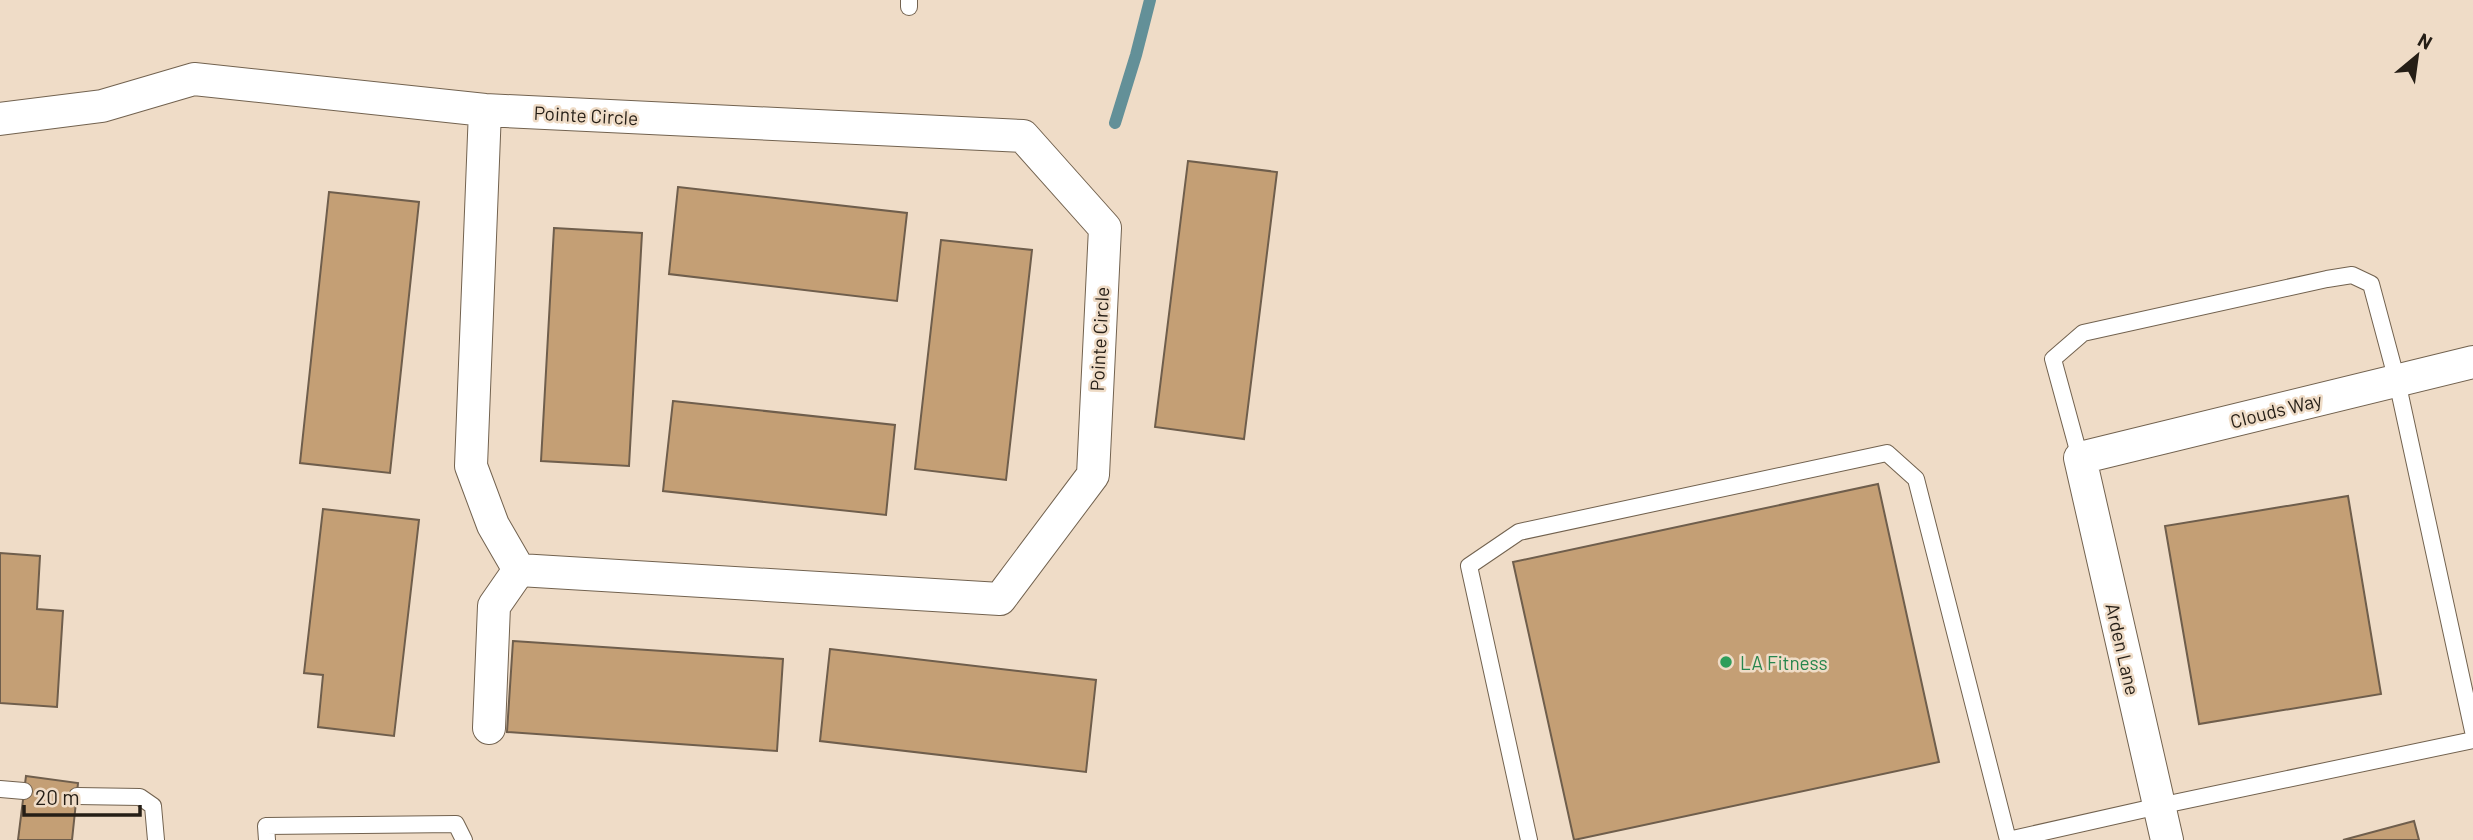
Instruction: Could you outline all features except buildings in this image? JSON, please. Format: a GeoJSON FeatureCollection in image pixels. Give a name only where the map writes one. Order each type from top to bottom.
{"type":"FeatureCollection","features":[{"type":"Feature","properties":{"kind":"street","name":"Pointe Circle"},"geometry":{"type":"LineString","coordinates":[[0,119],[102,106],[194,79],[485,110],[1023,136],[1105,228],[1093,475],[1000,599],[519,570]]}},
{"type":"Feature","properties":{"kind":"street"},"geometry":{"type":"LineString","coordinates":[[485,110],[471,466],[493,525],[519,570],[495,606],[489,728]]}},
{"type":"Feature","properties":{"kind":"street","name":"Clouds Way"},"geometry":{"type":"LineString","coordinates":[[2080,458],[2473,362]]}},
{"type":"Feature","properties":{"kind":"street","name":"Arden Lane"},"geometry":{"type":"LineString","coordinates":[[2080,458],[2167,840]]}},
{"type":"Feature","properties":{"kind":"lane"},"geometry":{"type":"LineString","coordinates":[[2080,458],[2053,359],[2082,333],[2352,275],[2371,284],[2397,381],[2473,731]]}},
{"type":"Feature","properties":{"kind":"lane"},"geometry":{"type":"LineString","coordinates":[[1529,840],[1469,566],[1519,532],[1886,453],[1916,479],[2008,840],[2473,740]]}},
{"type":"Feature","properties":{"kind":"lane"},"geometry":{"type":"LineString","coordinates":[[0,789],[24,791]]}},
{"type":"Feature","properties":{"kind":"lane"},"geometry":{"type":"LineString","coordinates":[[77,796],[139,797],[153,806],[156,840]]}},
{"type":"Feature","properties":{"kind":"lane"},"geometry":{"type":"LineString","coordinates":[[267,840],[266,826],[456,824],[464,840]]}},
{"type":"Feature","properties":{"kind":"waterway"},"geometry":{"type":"LineString","coordinates":[[1115,123],[1150,0]]}},
{"type":"Feature","properties":{"kind":"place","name":"LA Fitness"},"geometry":{"type":"Point","coordinates":[1726,662]}}]}
